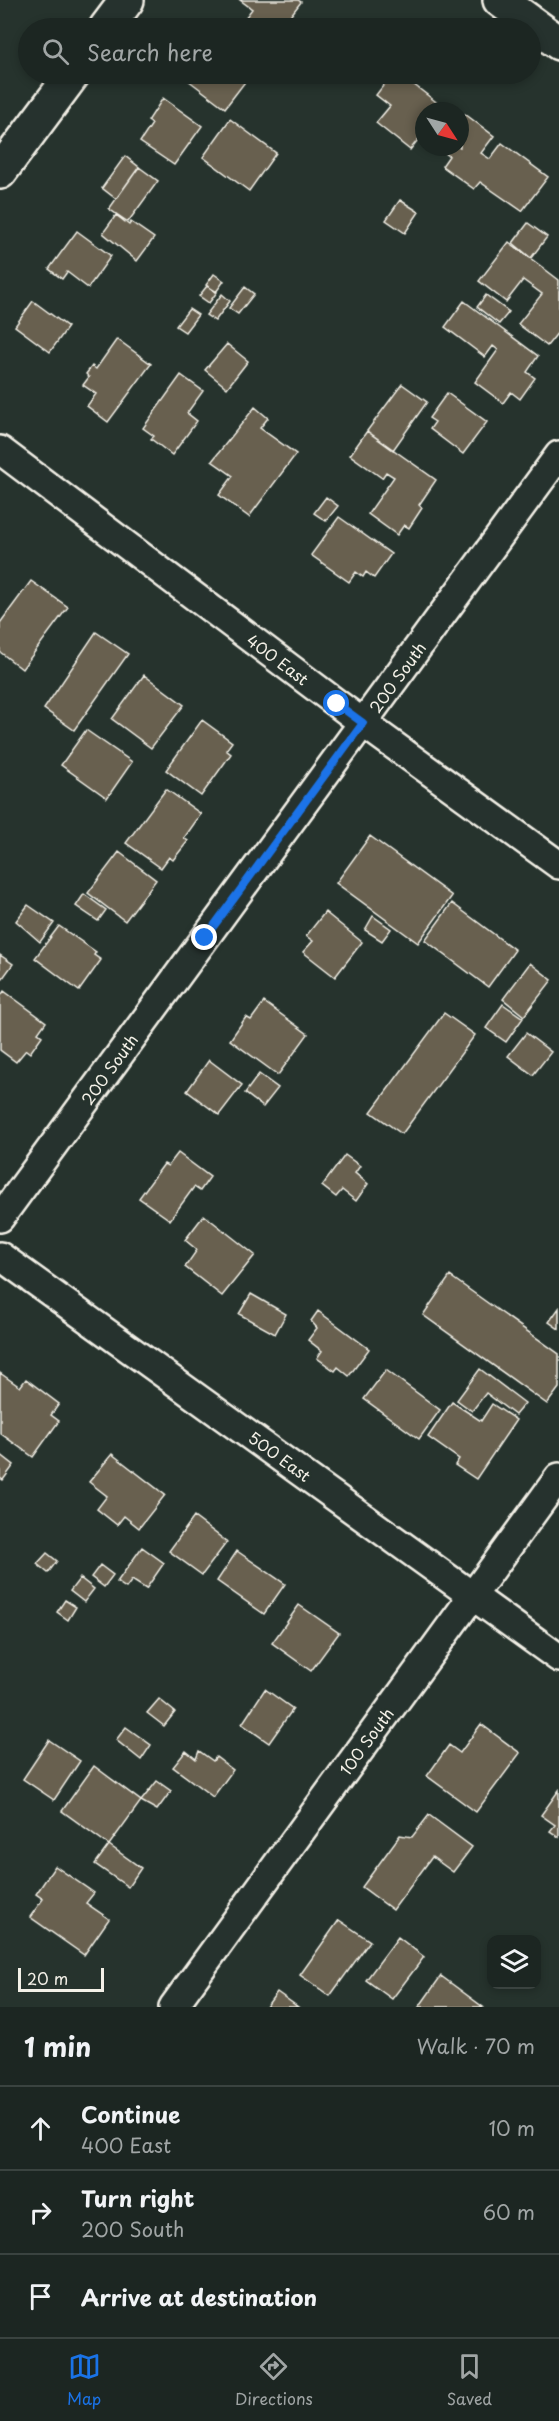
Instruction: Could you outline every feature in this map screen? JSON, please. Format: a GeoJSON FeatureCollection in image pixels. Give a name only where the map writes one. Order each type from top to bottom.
{"type":"FeatureCollection","features":[{"type":"Feature","properties":{"kind":"main road"},"geometry":{"type":"LineString","coordinates":[[114,18],[127,0]]}},
{"type":"Feature","properties":{"kind":"main road"},"geometry":{"type":"LineString","coordinates":[[500,0],[525,18]]}},
{"type":"Feature","properties":{"kind":"main road"},"geometry":{"type":"LineString","coordinates":[[541,30],[559,43]]}},
{"type":"Feature","properties":{"kind":"main road"},"geometry":{"type":"LineString","coordinates":[[0,172],[66,84]]}},
{"type":"Feature","properties":{"kind":"street","name":"400 East"},"geometry":{"type":"LineString","coordinates":[[0,450],[363,723],[559,865]]}},
{"type":"Feature","properties":{"kind":"street","name":"200 South"},"geometry":{"type":"LineString","coordinates":[[0,1218],[559,455]]}},
{"type":"Feature","properties":{"kind":"street","name":"500 East"},"geometry":{"type":"LineString","coordinates":[[0,1256],[559,1658]]}},
{"type":"Feature","properties":{"kind":"street","name":"100 South"},"geometry":{"type":"LineString","coordinates":[[173,2007],[559,1477]]}},
{"type":"Feature","properties":{"kind":"building"},"geometry":{"type":"Polygon","coordinates":[[[240,0],[298,0],[301,2],[289,18],[245,18],[252,9],[240,0]]]}},
{"type":"Feature","properties":{"kind":"building"},"geometry":{"type":"Polygon","coordinates":[[[193,84],[243,84],[225,108],[193,84]]]}},
{"type":"Feature","properties":{"kind":"building"},"geometry":{"type":"Polygon","coordinates":[[[384,84],[413,84],[436,102],[415,102],[415,144],[410,150],[376,123],[390,106],[376,95],[384,84]]]}},
{"type":"Feature","properties":{"kind":"building"},"geometry":{"type":"Polygon","coordinates":[[[163,98],[202,126],[174,165],[140,142],[152,124],[148,121],[163,98]]]}},
{"type":"Feature","properties":{"kind":"building"},"geometry":{"type":"Polygon","coordinates":[[[469,117],[494,136],[481,153],[490,159],[502,143],[548,177],[522,211],[480,182],[474,189],[442,166],[449,156],[469,156],[469,117]]]}},
{"type":"Feature","properties":{"kind":"building"},"geometry":{"type":"Polygon","coordinates":[[[230,119],[276,153],[249,191],[203,157],[230,119]]]}},
{"type":"Feature","properties":{"kind":"building"},"geometry":{"type":"Polygon","coordinates":[[[125,156],[139,167],[116,199],[102,188],[125,156]]]}},
{"type":"Feature","properties":{"kind":"building"},"geometry":{"type":"Polygon","coordinates":[[[139,167],[158,181],[128,222],[109,209],[139,167]]]}},
{"type":"Feature","properties":{"kind":"building"},"geometry":{"type":"Polygon","coordinates":[[[400,200],[419,212],[405,233],[386,220],[400,200]]]}},
{"type":"Feature","properties":{"kind":"building"},"geometry":{"type":"Polygon","coordinates":[[[116,215],[129,225],[131,222],[154,238],[137,261],[103,233],[116,215]]]}},
{"type":"Feature","properties":{"kind":"building"},"geometry":{"type":"Polygon","coordinates":[[[528,223],[547,237],[531,258],[513,243],[528,223]]]}},
{"type":"Feature","properties":{"kind":"building"},"geometry":{"type":"Polygon","coordinates":[[[77,231],[111,256],[88,288],[67,272],[62,279],[49,269],[77,231]]]}},
{"type":"Feature","properties":{"kind":"building"},"geometry":{"type":"Polygon","coordinates":[[[509,242],[559,280],[559,331],[547,346],[518,324],[542,294],[523,280],[506,302],[479,281],[509,242]]]}},
{"type":"Feature","properties":{"kind":"building"},"geometry":{"type":"Polygon","coordinates":[[[214,274],[224,281],[216,292],[206,285],[214,274]]]}},
{"type":"Feature","properties":{"kind":"building"},"geometry":{"type":"Polygon","coordinates":[[[207,286],[217,292],[209,303],[199,296],[207,286]]]}},
{"type":"Feature","properties":{"kind":"building"},"geometry":{"type":"Polygon","coordinates":[[[245,287],[254,294],[238,314],[229,308],[245,287]]]}},
{"type":"Feature","properties":{"kind":"building"},"geometry":{"type":"Polygon","coordinates":[[[222,294],[230,301],[215,321],[206,315],[222,294]]]}},
{"type":"Feature","properties":{"kind":"building"},"geometry":{"type":"Polygon","coordinates":[[[486,295],[509,312],[499,324],[477,307],[486,295]]]}},
{"type":"Feature","properties":{"kind":"building"},"geometry":{"type":"Polygon","coordinates":[[[33,301],[68,327],[50,352],[15,326],[33,301]]]}},
{"type":"Feature","properties":{"kind":"building"},"geometry":{"type":"Polygon","coordinates":[[[464,301],[538,356],[527,372],[535,378],[520,399],[511,392],[503,403],[475,382],[498,350],[493,346],[485,357],[445,327],[464,301]]]}},
{"type":"Feature","properties":{"kind":"building"},"geometry":{"type":"Polygon","coordinates":[[[189,309],[198,315],[185,332],[176,326],[189,309]]]}},
{"type":"Feature","properties":{"kind":"building"},"geometry":{"type":"Polygon","coordinates":[[[117,339],[151,364],[108,422],[87,406],[96,394],[83,385],[89,377],[86,374],[92,366],[96,369],[117,339]]]}},
{"type":"Feature","properties":{"kind":"building"},"geometry":{"type":"Polygon","coordinates":[[[227,344],[248,361],[227,388],[205,370],[227,344]]]}},
{"type":"Feature","properties":{"kind":"building"},"geometry":{"type":"Polygon","coordinates":[[[181,375],[203,391],[187,413],[197,421],[172,455],[151,439],[154,436],[143,428],[181,375]]]}},
{"type":"Feature","properties":{"kind":"building"},"geometry":{"type":"Polygon","coordinates":[[[402,384],[427,402],[393,450],[367,431],[402,384]]]}},
{"type":"Feature","properties":{"kind":"building"},"geometry":{"type":"Polygon","coordinates":[[[447,393],[487,422],[463,454],[430,429],[435,422],[429,418],[447,393]]]}},
{"type":"Feature","properties":{"kind":"building"},"geometry":{"type":"Polygon","coordinates":[[[255,407],[268,418],[260,428],[296,454],[249,517],[219,495],[233,476],[212,461],[255,407]]]}},
{"type":"Feature","properties":{"kind":"building"},"geometry":{"type":"Polygon","coordinates":[[[367,431],[436,480],[419,505],[422,508],[409,528],[404,525],[397,535],[368,514],[394,477],[386,472],[382,478],[350,455],[367,431]]]}},
{"type":"Feature","properties":{"kind":"building"},"geometry":{"type":"Polygon","coordinates":[[[326,497],[338,506],[326,521],[314,513],[326,497]]]}},
{"type":"Feature","properties":{"kind":"building"},"geometry":{"type":"Polygon","coordinates":[[[339,517],[391,554],[374,578],[366,572],[363,577],[356,572],[349,582],[311,555],[339,517]]]}},
{"type":"Feature","properties":{"kind":"building"},"geometry":{"type":"Polygon","coordinates":[[[31,581],[68,607],[22,669],[0,652],[0,623],[31,581]]]}},
{"type":"Feature","properties":{"kind":"building"},"geometry":{"type":"Polygon","coordinates":[[[96,632],[128,654],[74,730],[44,709],[96,632]]]}},
{"type":"Feature","properties":{"kind":"building"},"geometry":{"type":"Polygon","coordinates":[[[144,675],[184,705],[151,748],[112,719],[144,675]]]}},
{"type":"Feature","properties":{"kind":"building"},"geometry":{"type":"Polygon","coordinates":[[[202,720],[232,742],[226,750],[231,754],[201,796],[166,770],[202,720]]]}},
{"type":"Feature","properties":{"kind":"building"},"geometry":{"type":"Polygon","coordinates":[[[86,730],[132,762],[107,798],[61,765],[86,730]]]}},
{"type":"Feature","properties":{"kind":"building"},"geometry":{"type":"Polygon","coordinates":[[[166,789],[201,814],[184,838],[188,841],[173,860],[169,857],[161,868],[126,843],[166,789]]]}},
{"type":"Feature","properties":{"kind":"building"},"geometry":{"type":"Polygon","coordinates":[[[370,836],[452,896],[418,943],[336,883],[370,836]]]}},
{"type":"Feature","properties":{"kind":"building"},"geometry":{"type":"Polygon","coordinates":[[[119,852],[156,880],[125,921],[88,893],[119,852]]]}},
{"type":"Feature","properties":{"kind":"building"},"geometry":{"type":"Polygon","coordinates":[[[84,894],[106,910],[98,921],[76,906],[84,894]]]}},
{"type":"Feature","properties":{"kind":"building"},"geometry":{"type":"Polygon","coordinates":[[[452,903],[515,950],[488,987],[425,940],[452,903]]]}},
{"type":"Feature","properties":{"kind":"building"},"geometry":{"type":"Polygon","coordinates":[[[28,905],[54,923],[40,942],[16,921],[28,905]]]}},
{"type":"Feature","properties":{"kind":"building"},"geometry":{"type":"Polygon","coordinates":[[[325,912],[362,942],[335,977],[303,952],[313,941],[306,936],[325,912]]]}},
{"type":"Feature","properties":{"kind":"building"},"geometry":{"type":"Polygon","coordinates":[[[373,916],[391,929],[382,941],[365,930],[373,916]]]}},
{"type":"Feature","properties":{"kind":"building"},"geometry":{"type":"Polygon","coordinates":[[[59,926],[96,952],[94,955],[101,960],[79,991],[35,958],[59,926]]]}},
{"type":"Feature","properties":{"kind":"building"},"geometry":{"type":"Polygon","coordinates":[[[0,955],[13,964],[0,982],[0,955]]]}},
{"type":"Feature","properties":{"kind":"building"},"geometry":{"type":"Polygon","coordinates":[[[530,963],[552,980],[524,1016],[503,999],[530,963]]]}},
{"type":"Feature","properties":{"kind":"building"},"geometry":{"type":"Polygon","coordinates":[[[4,991],[46,1022],[38,1033],[42,1036],[30,1053],[26,1050],[16,1062],[0,1050],[0,997],[4,991]]]}},
{"type":"Feature","properties":{"kind":"building"},"geometry":{"type":"Polygon","coordinates":[[[264,1002],[308,1034],[278,1075],[230,1040],[246,1017],[251,1020],[264,1002]]]}},
{"type":"Feature","properties":{"kind":"building"},"geometry":{"type":"Polygon","coordinates":[[[503,1004],[523,1018],[506,1042],[486,1028],[503,1004]]]}},
{"type":"Feature","properties":{"kind":"building"},"geometry":{"type":"Polygon","coordinates":[[[444,1013],[475,1035],[402,1134],[371,1112],[444,1013]]]}},
{"type":"Feature","properties":{"kind":"building"},"geometry":{"type":"Polygon","coordinates":[[[526,1033],[551,1052],[533,1075],[508,1056],[526,1033]]]}},
{"type":"Feature","properties":{"kind":"building"},"geometry":{"type":"Polygon","coordinates":[[[209,1060],[242,1085],[219,1115],[187,1091],[209,1060]]]}},
{"type":"Feature","properties":{"kind":"building"},"geometry":{"type":"Polygon","coordinates":[[[259,1074],[278,1088],[263,1107],[245,1093],[259,1074]]]}},
{"type":"Feature","properties":{"kind":"building"},"geometry":{"type":"Polygon","coordinates":[[[178,1153],[210,1177],[200,1191],[194,1187],[170,1220],[139,1198],[164,1164],[168,1166],[178,1153]]]}},
{"type":"Feature","properties":{"kind":"building"},"geometry":{"type":"Polygon","coordinates":[[[345,1155],[360,1166],[355,1173],[368,1184],[356,1201],[342,1190],[336,1197],[322,1186],[345,1155]]]}},
{"type":"Feature","properties":{"kind":"building"},"geometry":{"type":"Polygon","coordinates":[[[204,1215],[255,1255],[222,1296],[185,1267],[197,1250],[185,1240],[204,1215]]]}},
{"type":"Feature","properties":{"kind":"building"},"geometry":{"type":"Polygon","coordinates":[[[450,1276],[559,1354],[559,1388],[547,1404],[423,1315],[450,1276]]]}},
{"type":"Feature","properties":{"kind":"building"},"geometry":{"type":"Polygon","coordinates":[[[251,1294],[286,1314],[275,1334],[239,1314],[251,1294]]]}},
{"type":"Feature","properties":{"kind":"building"},"geometry":{"type":"Polygon","coordinates":[[[559,1308],[559,1329],[549,1322],[559,1308]]]}},
{"type":"Feature","properties":{"kind":"building"},"geometry":{"type":"Polygon","coordinates":[[[318,1311],[369,1349],[349,1376],[338,1367],[335,1371],[317,1358],[322,1351],[308,1340],[317,1328],[311,1321],[318,1311]]]}},
{"type":"Feature","properties":{"kind":"building"},"geometry":{"type":"Polygon","coordinates":[[[480,1369],[525,1403],[515,1415],[486,1393],[472,1411],[457,1400],[480,1369]]]}},
{"type":"Feature","properties":{"kind":"building"},"geometry":{"type":"Polygon","coordinates":[[[386,1370],[440,1410],[419,1439],[364,1399],[386,1370]]]}},
{"type":"Feature","properties":{"kind":"building"},"geometry":{"type":"Polygon","coordinates":[[[0,1373],[20,1387],[26,1379],[59,1404],[51,1415],[59,1421],[33,1457],[0,1433],[0,1373]]]}},
{"type":"Feature","properties":{"kind":"building"},"geometry":{"type":"Polygon","coordinates":[[[452,1402],[481,1421],[492,1404],[516,1420],[476,1479],[455,1465],[459,1459],[428,1437],[452,1402]]]}},
{"type":"Feature","properties":{"kind":"building"},"geometry":{"type":"Polygon","coordinates":[[[0,1454],[14,1465],[3,1480],[0,1478],[0,1454]]]}},
{"type":"Feature","properties":{"kind":"building"},"geometry":{"type":"Polygon","coordinates":[[[112,1454],[165,1495],[139,1528],[124,1516],[117,1525],[97,1509],[107,1496],[89,1482],[112,1454]]]}},
{"type":"Feature","properties":{"kind":"building"},"geometry":{"type":"Polygon","coordinates":[[[194,1517],[227,1542],[202,1575],[169,1551],[194,1517]]]}},
{"type":"Feature","properties":{"kind":"building"},"geometry":{"type":"Polygon","coordinates":[[[142,1547],[164,1563],[146,1589],[132,1580],[126,1588],[117,1582],[142,1547]]]}},
{"type":"Feature","properties":{"kind":"building"},"geometry":{"type":"Polygon","coordinates":[[[237,1551],[285,1584],[264,1614],[217,1581],[237,1551]]]}},
{"type":"Feature","properties":{"kind":"building"},"geometry":{"type":"Polygon","coordinates":[[[47,1553],[57,1561],[48,1573],[37,1564],[47,1553]]]}},
{"type":"Feature","properties":{"kind":"building"},"geometry":{"type":"Polygon","coordinates":[[[100,1565],[113,1575],[104,1587],[91,1577],[100,1565]]]}},
{"type":"Feature","properties":{"kind":"building"},"geometry":{"type":"Polygon","coordinates":[[[80,1578],[94,1589],[84,1602],[70,1591],[80,1578]]]}},
{"type":"Feature","properties":{"kind":"building"},"geometry":{"type":"Polygon","coordinates":[[[65,1600],[76,1607],[68,1620],[57,1612],[65,1600]]]}},
{"type":"Feature","properties":{"kind":"building"},"geometry":{"type":"Polygon","coordinates":[[[299,1605],[339,1633],[311,1671],[272,1643],[299,1605]]]}},
{"type":"Feature","properties":{"kind":"building"},"geometry":{"type":"Polygon","coordinates":[[[265,1689],[293,1709],[269,1743],[242,1724],[265,1689]]]}},
{"type":"Feature","properties":{"kind":"building"},"geometry":{"type":"Polygon","coordinates":[[[159,1699],[175,1712],[164,1726],[147,1713],[159,1699]]]}},
{"type":"Feature","properties":{"kind":"building"},"geometry":{"type":"Polygon","coordinates":[[[481,1724],[520,1753],[476,1812],[427,1776],[449,1745],[460,1753],[481,1724]]]}},
{"type":"Feature","properties":{"kind":"building"},"geometry":{"type":"Polygon","coordinates":[[[126,1727],[151,1745],[141,1760],[116,1740],[126,1727]]]}},
{"type":"Feature","properties":{"kind":"building"},"geometry":{"type":"Polygon","coordinates":[[[49,1740],[80,1761],[54,1800],[23,1779],[49,1740]]]}},
{"type":"Feature","properties":{"kind":"building"},"geometry":{"type":"Polygon","coordinates":[[[186,1751],[196,1759],[199,1751],[213,1761],[216,1757],[233,1770],[213,1797],[173,1767],[186,1751]]]}},
{"type":"Feature","properties":{"kind":"building"},"geometry":{"type":"Polygon","coordinates":[[[94,1766],[141,1801],[109,1845],[62,1811],[94,1766]]]}},
{"type":"Feature","properties":{"kind":"building"},"geometry":{"type":"Polygon","coordinates":[[[157,1781],[171,1791],[157,1810],[141,1801],[157,1781]]]}},
{"type":"Feature","properties":{"kind":"building"},"geometry":{"type":"Polygon","coordinates":[[[559,1790],[559,1837],[550,1831],[555,1825],[541,1815],[559,1790]]]}},
{"type":"Feature","properties":{"kind":"building"},"geometry":{"type":"Polygon","coordinates":[[[429,1815],[472,1847],[453,1872],[432,1857],[393,1910],[362,1887],[400,1835],[412,1837],[429,1815]]]}},
{"type":"Feature","properties":{"kind":"building"},"geometry":{"type":"Polygon","coordinates":[[[109,1845],[141,1868],[128,1887],[95,1864],[109,1845]]]}},
{"type":"Feature","properties":{"kind":"building"},"geometry":{"type":"Polygon","coordinates":[[[55,1866],[94,1893],[86,1903],[109,1919],[84,1955],[30,1917],[43,1899],[36,1894],[55,1866]]]}},
{"type":"Feature","properties":{"kind":"building"},"geometry":{"type":"Polygon","coordinates":[[[339,1920],[370,1941],[330,1996],[300,1975],[339,1920]]]}},
{"type":"Feature","properties":{"kind":"building"},"geometry":{"type":"Polygon","coordinates":[[[398,1937],[424,1957],[392,1999],[366,1980],[398,1937]]]}},
{"type":"Feature","properties":{"kind":"building"},"geometry":{"type":"Polygon","coordinates":[[[441,1976],[483,2007],[419,2007],[441,1976]]]}},
{"type":"Feature","properties":{"kind":"building"},"geometry":{"type":"Polygon","coordinates":[[[277,1992],[298,2007],[266,2007],[277,1992]]]}},
{"type":"Feature","properties":{"kind":"route"},"geometry":{"type":"LineString","coordinates":[[205,938],[363,723],[337,704]]}}]}
